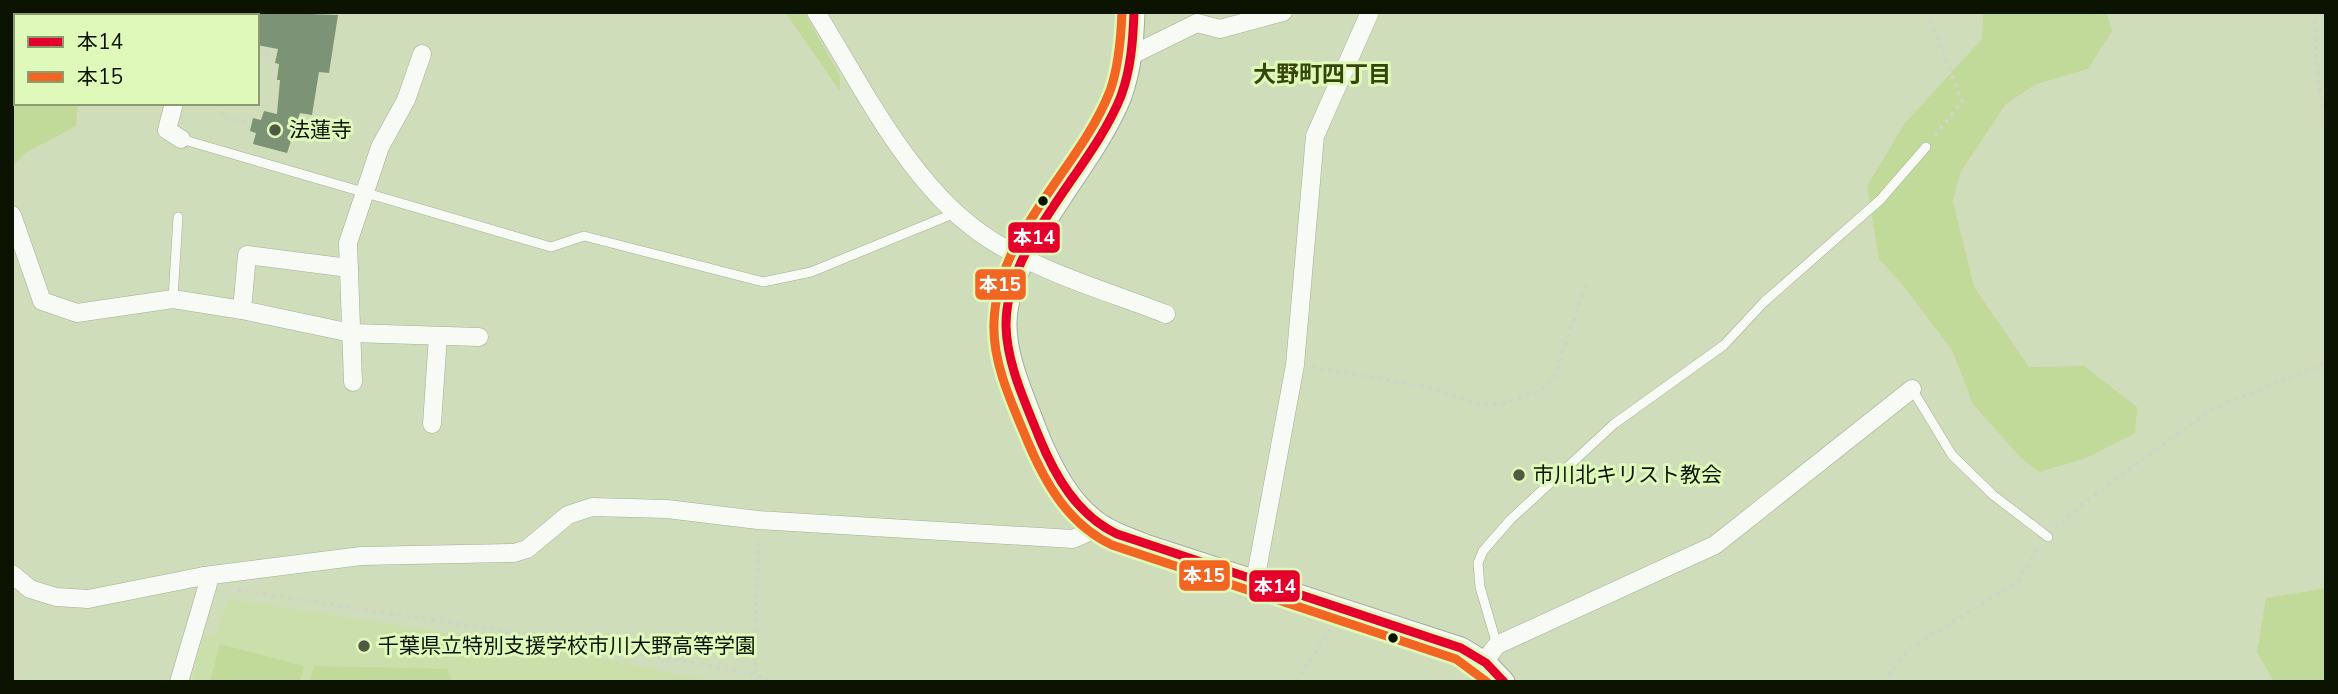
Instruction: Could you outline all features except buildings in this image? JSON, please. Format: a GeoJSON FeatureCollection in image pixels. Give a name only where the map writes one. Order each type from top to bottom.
{"type":"FeatureCollection","features":[{"type":"Feature","properties":{"kind":"street"},"geometry":{"type":"LineString","coordinates":[[816,12],[904,152],[956,213],[992,242],[1025,259],[1166,314]]}},
{"type":"Feature","properties":{"kind":"street"},"geometry":{"type":"LineString","coordinates":[[1134,12],[1132,55],[1121,96],[1095,148],[1025,259],[1012,291],[1006,323],[1012,361],[1047,458],[1074,501],[1102,526],[1145,545],[1461,648],[1490,653],[1716,545],[1912,388]]}},
{"type":"Feature","properties":{"kind":"street"},"geometry":{"type":"LineString","coordinates":[[1132,55],[1197,23],[1220,29],[1283,12]]}},
{"type":"Feature","properties":{"kind":"street"},"geometry":{"type":"LineString","coordinates":[[1255,581],[1295,365],[1315,136],[1370,12]]}},
{"type":"Feature","properties":{"kind":"street"},"geometry":{"type":"LineString","coordinates":[[353,382],[348,243],[380,146],[406,100],[422,54]]}},
{"type":"Feature","properties":{"kind":"street"},"geometry":{"type":"LineString","coordinates":[[173,105],[167,130],[181,139]]}},
{"type":"Feature","properties":{"kind":"street"},"geometry":{"type":"LineString","coordinates":[[12,215],[42,301],[77,313],[173,299],[242,310],[351,333],[479,337]]}},
{"type":"Feature","properties":{"kind":"street"},"geometry":{"type":"LineString","coordinates":[[242,310],[247,255],[349,268]]}},
{"type":"Feature","properties":{"kind":"street"},"geometry":{"type":"LineString","coordinates":[[432,424],[438,336]]}},
{"type":"Feature","properties":{"kind":"street"},"geometry":{"type":"LineString","coordinates":[[12,575],[30,589],[56,597],[88,599],[361,556],[514,553],[527,549],[568,515],[592,507],[667,509],[758,520],[1073,539],[1102,526]]}},
{"type":"Feature","properties":{"kind":"street"},"geometry":{"type":"LineString","coordinates":[[179,682],[206,580]]}},
{"type":"Feature","properties":{"kind":"street"},"geometry":{"type":"LineString","coordinates":[[1490,653],[1504,682]]}},
{"type":"Feature","properties":{"kind":"lane"},"geometry":{"type":"LineString","coordinates":[[181,139],[551,247],[584,236],[763,282],[811,272],[956,213]]}},
{"type":"Feature","properties":{"kind":"lane"},"geometry":{"type":"LineString","coordinates":[[1490,653],[1478,563],[1483,551],[1510,520],[1614,424],[1724,345],[1764,302],[1880,200],[1926,147]]}},
{"type":"Feature","properties":{"kind":"lane"},"geometry":{"type":"LineString","coordinates":[[173,299],[178,217]]}},
{"type":"Feature","properties":{"kind":"lane"},"geometry":{"type":"LineString","coordinates":[[1912,388],[1952,455],[1993,495],[2048,537]]}},
{"type":"Feature","properties":{"kind":"path"},"geometry":{"type":"LineString","coordinates":[[1926,147],[1962,101],[1927,12]]}},
{"type":"Feature","properties":{"kind":"path"},"geometry":{"type":"LineString","coordinates":[[2315,12],[2319,90],[2326,130]]}},
{"type":"Feature","properties":{"kind":"path"},"geometry":{"type":"LineString","coordinates":[[259,52],[274,56]]}},
{"type":"Feature","properties":{"kind":"path"},"geometry":{"type":"LineString","coordinates":[[2319,90],[2326,92]]}},
{"type":"Feature","properties":{"kind":"path"},"geometry":{"type":"LineString","coordinates":[[224,105],[222,117],[250,123]]}},
{"type":"Feature","properties":{"kind":"path"},"geometry":{"type":"LineString","coordinates":[[1295,365],[1367,374],[1434,388],[1474,403],[1502,404],[1541,390],[1553,377],[1587,282]]}},
{"type":"Feature","properties":{"kind":"path"},"geometry":{"type":"LineString","coordinates":[[1883,682],[1909,649],[2018,581],[2048,537],[2077,508],[2211,409],[2326,363]]}},
{"type":"Feature","properties":{"kind":"path"},"geometry":{"type":"LineString","coordinates":[[755,682],[753,674],[758,520]]}},
{"type":"Feature","properties":{"kind":"path"},"geometry":{"type":"LineString","coordinates":[[206,580],[288,600],[582,643],[753,674],[775,682]]}},
{"type":"Feature","properties":{"kind":"path"},"geometry":{"type":"LineString","coordinates":[[1296,682],[1344,610]]}},
{"type":"Feature","properties":{"kind":"shaded area"},"geometry":{"type":"Polygon","coordinates":[[[12,12],[68,12],[69,14],[14,14],[14,105],[78,105],[76,126],[25,153],[12,167],[12,12]]]}},
{"type":"Feature","properties":{"kind":"shaded area"},"geometry":{"type":"Polygon","coordinates":[[[785,12],[804,12],[840,76],[840,91],[785,12]]]}},
{"type":"Feature","properties":{"kind":"shaded area"},"geometry":{"type":"Polygon","coordinates":[[[1983,12],[2106,12],[2112,31],[2088,69],[2036,84],[2006,104],[1960,173],[1953,201],[1974,287],[2029,367],[2084,366],[2137,407],[2135,433],[2086,458],[2039,472],[2020,457],[1973,404],[1952,350],[1901,283],[1879,259],[1867,186],[1905,123],[1982,39],[1983,12]]]}},
{"type":"Feature","properties":{"kind":"shaded area"},"geometry":{"type":"Polygon","coordinates":[[[2326,588],[2326,682],[2274,682],[2257,652],[2266,598],[2326,588]]]}},
{"type":"Feature","properties":{"kind":"shaded area","name":"千葉県立特別支援学校市川大野高等学園"},"geometry":{"type":"Polygon","coordinates":[[[228,599],[591,656],[715,682],[192,682],[204,636],[215,636],[228,599]]]}},
{"type":"Feature","properties":{"kind":"shaded area"},"geometry":{"type":"Polygon","coordinates":[[[220,644],[304,666],[300,682],[210,682],[220,644]]]}},
{"type":"Feature","properties":{"kind":"shaded area"},"geometry":{"type":"Polygon","coordinates":[[[314,666],[447,669],[452,682],[310,682],[314,666]]]}},
{"type":"Feature","properties":{"kind":"transit line","name":"本15"},"geometry":{"type":"LineString","coordinates":[[1122,12],[1117,62],[1110,91],[1096,120],[1024,231],[1009,259],[999,290],[994,322],[996,352],[1004,382],[1034,456],[1050,487],[1083,526],[1112,545],[1456,659],[1487,682]]}},
{"type":"Feature","properties":{"kind":"transit line","name":"本14"},"geometry":{"type":"LineString","coordinates":[[1134,12],[1129,65],[1121,96],[1091,152],[1034,237],[1019,266],[1009,296],[1006,326],[1013,369],[1052,466],[1079,505],[1103,526],[1117,534],[1461,648],[1486,663],[1504,682]]}},
{"type":"Feature","properties":{"kind":"place","name":"法蓮寺"},"geometry":{"type":"Point","coordinates":[275,130]}},
{"type":"Feature","properties":{"kind":"place","name":"市川北キリスト教会"},"geometry":{"type":"Point","coordinates":[1519,475]}},
{"type":"Feature","properties":{"kind":"place","name":"千葉県立特別支援学校市川大野高等学園"},"geometry":{"type":"Point","coordinates":[364,646]}},
{"type":"Feature","properties":{"kind":"district","name":"大野町四丁目"},"geometry":{"type":"Point","coordinates":[1322,74]}}]}
